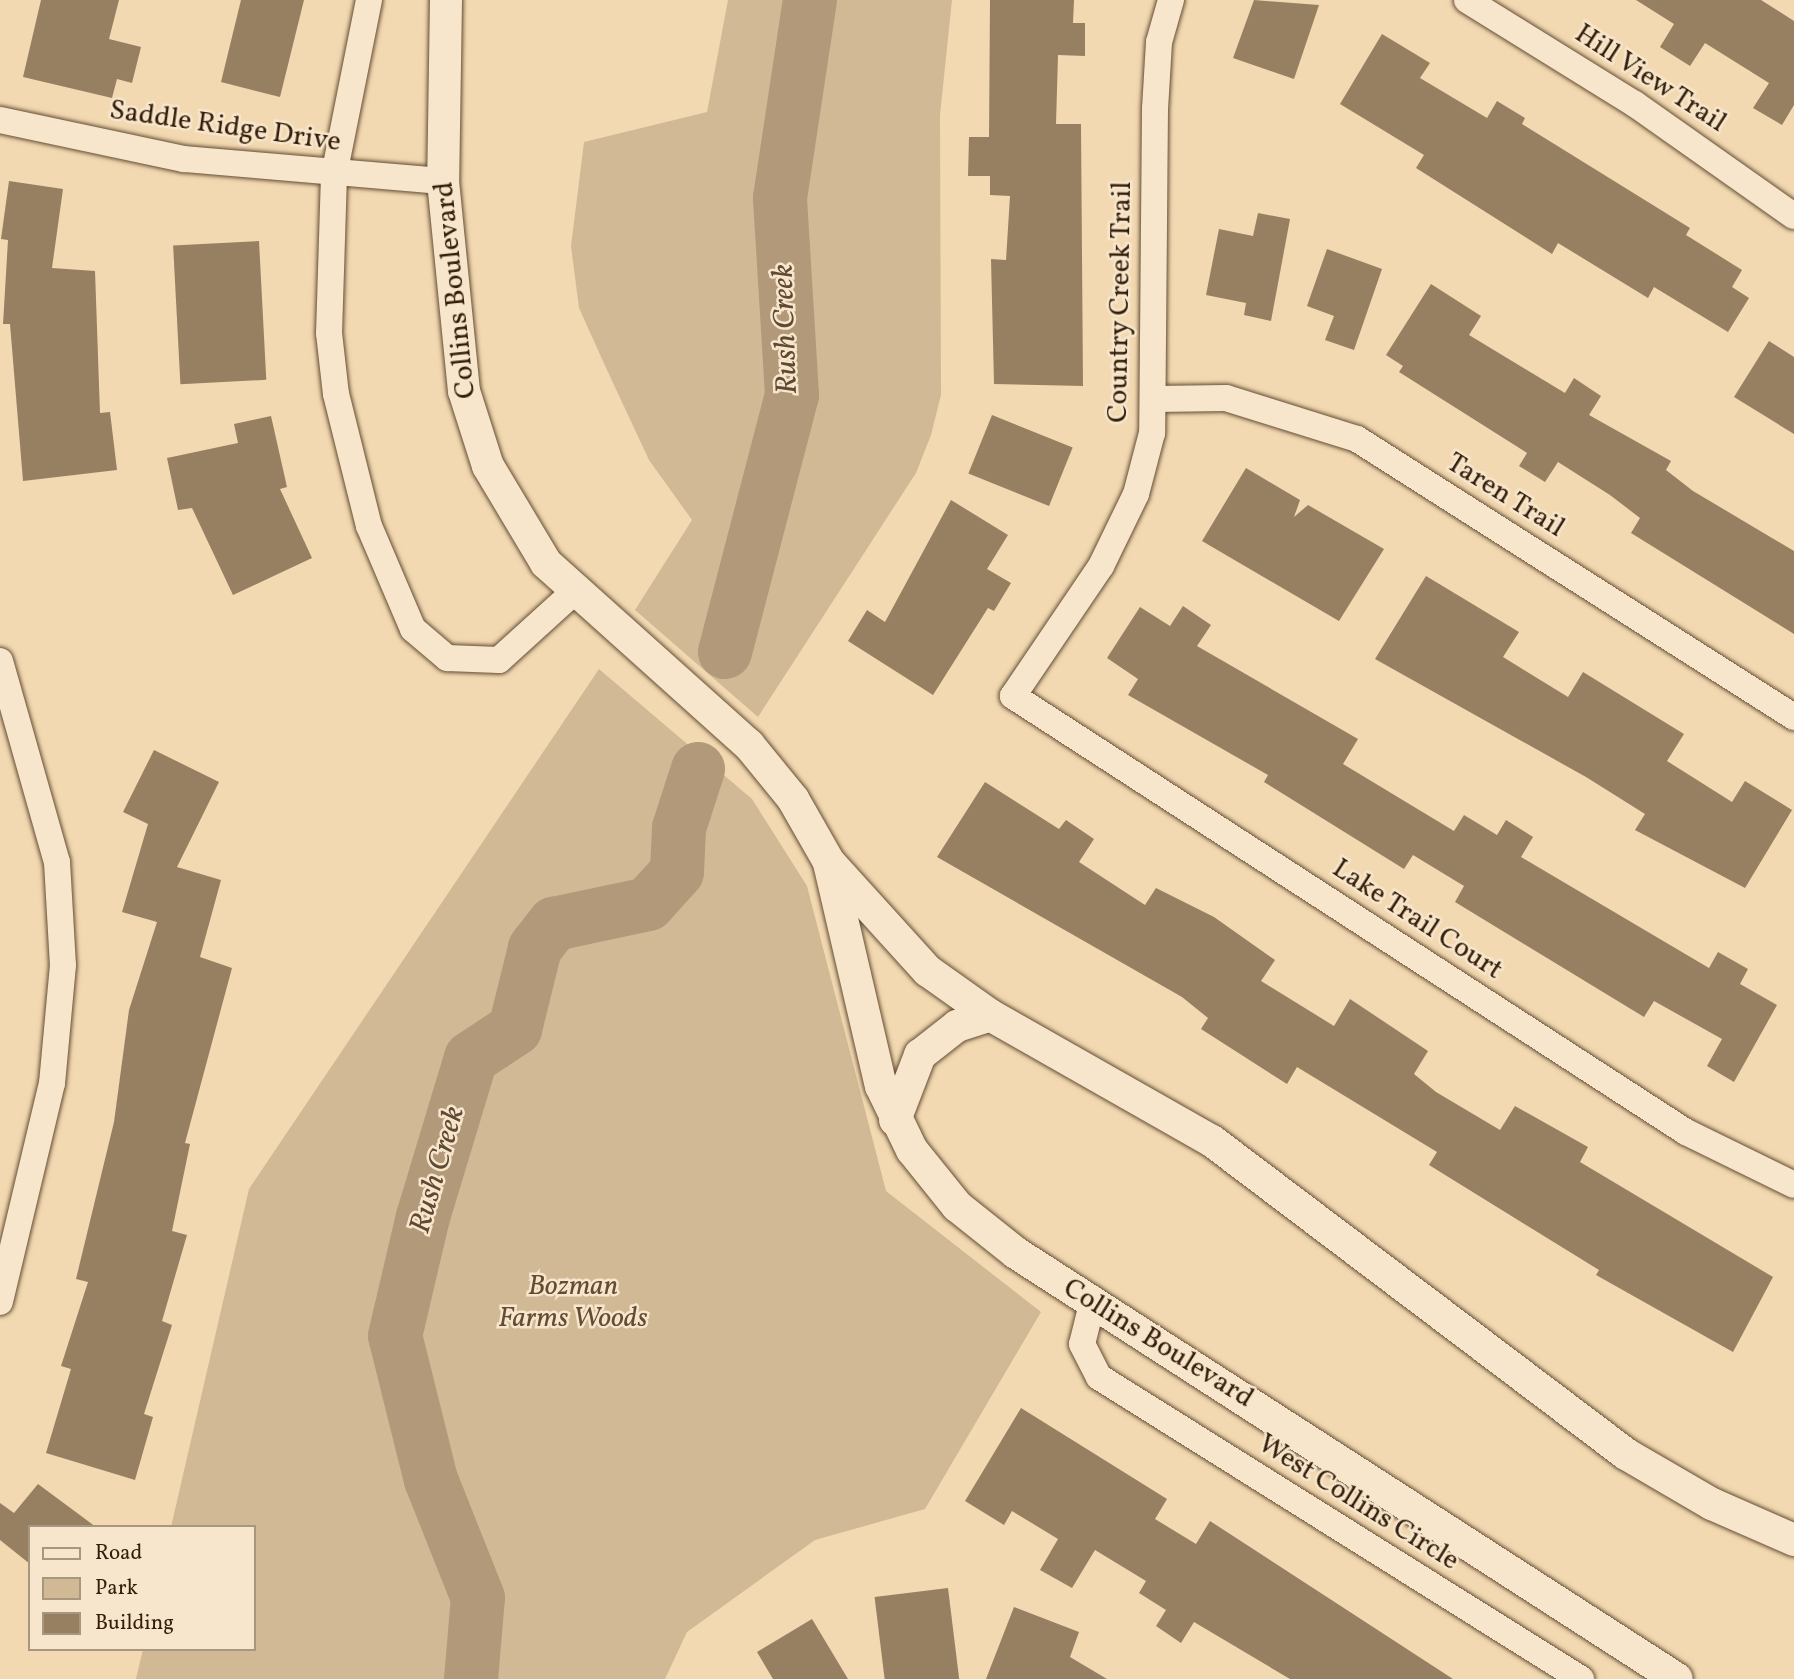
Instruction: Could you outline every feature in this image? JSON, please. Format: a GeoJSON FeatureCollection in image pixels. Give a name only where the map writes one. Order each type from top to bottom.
{"type":"FeatureCollection","features":[{"type":"Feature","properties":{"kind":"street"},"geometry":{"type":"LineString","coordinates":[[369,0],[334,175],[329,333],[336,394],[369,526],[413,629],[447,658],[491,662],[516,650],[574,592]]}},
{"type":"Feature","properties":{"kind":"street","name":"Collins Boulevard"},"geometry":{"type":"LineString","coordinates":[[446,0],[443,181],[456,348],[474,433],[507,505],[574,592],[749,745],[793,799],[829,862],[902,948],[990,1015],[1212,1141],[1616,1448],[1712,1504],[1794,1540]]}},
{"type":"Feature","properties":{"kind":"street","name":"Country Creek Trail"},"geometry":{"type":"LineString","coordinates":[[1013,695],[1060,634],[1136,495],[1156,399],[1155,109],[1159,43],[1171,0]]}},
{"type":"Feature","properties":{"kind":"street","name":"Hill View Trail"},"geometry":{"type":"LineString","coordinates":[[1467,0],[1635,104],[1794,216]]}},
{"type":"Feature","properties":{"kind":"street","name":"Saddle Ridge Drive"},"geometry":{"type":"LineString","coordinates":[[0,120],[184,159],[334,175],[443,181]]}},
{"type":"Feature","properties":{"kind":"street","name":"Taren Trail"},"geometry":{"type":"LineString","coordinates":[[1156,399],[1226,398],[1357,439],[1794,717]]}},
{"type":"Feature","properties":{"kind":"street"},"geometry":{"type":"LineString","coordinates":[[0,661],[57,862],[63,965],[51,1083],[0,1302]]}},
{"type":"Feature","properties":{"kind":"street","name":"Lake Trail Court"},"geometry":{"type":"LineString","coordinates":[[1013,695],[1686,1132],[1794,1185]]}},
{"type":"Feature","properties":{"kind":"street","name":"Collins Boulevard"},"geometry":{"type":"LineString","coordinates":[[829,862],[860,1011],[895,1120],[957,1206],[1092,1304],[1677,1679]]}},
{"type":"Feature","properties":{"kind":"street"},"geometry":{"type":"LineString","coordinates":[[895,1120],[920,1055],[957,1026],[990,1015]]}},
{"type":"Feature","properties":{"kind":"street","name":"West Collins Circle"},"geometry":{"type":"LineString","coordinates":[[1092,1304],[1082,1344],[1099,1377],[1581,1679]]}},
{"type":"Feature","properties":{"kind":"green space"},"geometry":{"type":"Polygon","coordinates":[[[728,0],[952,0],[940,115],[941,395],[931,435],[916,473],[758,717],[635,610],[692,520],[649,460],[579,308],[571,246],[584,142],[707,112],[728,0]]]}},
{"type":"Feature","properties":{"kind":"green space","name":"Bozman Farms Woods"},"geometry":{"type":"Polygon","coordinates":[[[599,669],[752,799],[807,886],[886,1191],[1041,1312],[925,1509],[815,1540],[687,1632],[665,1679],[136,1679],[143,1651],[256,1651],[256,1525],[171,1525],[249,1189],[599,669]]]}},
{"type":"Feature","properties":{"kind":"building"},"geometry":{"type":"Polygon","coordinates":[[[41,0],[119,0],[109,39],[141,47],[132,83],[117,79],[112,98],[23,77],[41,0]]]}},
{"type":"Feature","properties":{"kind":"building"},"geometry":{"type":"Polygon","coordinates":[[[241,0],[304,0],[280,97],[221,82],[241,0]]]}},
{"type":"Feature","properties":{"kind":"building"},"geometry":{"type":"Polygon","coordinates":[[[990,0],[1074,0],[1073,23],[1085,23],[1085,56],[1058,55],[1056,124],[1081,124],[1083,386],[994,384],[991,259],[1006,260],[1010,196],[990,195],[990,176],[968,176],[969,137],[989,137],[990,0]]]}},
{"type":"Feature","properties":{"kind":"building"},"geometry":{"type":"Polygon","coordinates":[[[1254,0],[1319,5],[1294,79],[1233,58],[1254,0]]]}},
{"type":"Feature","properties":{"kind":"building"},"geometry":{"type":"Polygon","coordinates":[[[1636,0],[1761,0],[1794,21],[1794,105],[1782,125],[1753,108],[1769,83],[1705,43],[1690,66],[1660,47],[1674,24],[1636,0]]]}},
{"type":"Feature","properties":{"kind":"building"},"geometry":{"type":"Polygon","coordinates":[[[1382,34],[1430,63],[1420,78],[1487,118],[1497,101],[1525,118],[1522,124],[1690,228],[1686,235],[1742,270],[1732,287],[1749,298],[1728,332],[1654,287],[1648,298],[1558,243],[1552,254],[1416,168],[1424,155],[1340,104],[1382,34]]]}},
{"type":"Feature","properties":{"kind":"building"},"geometry":{"type":"Polygon","coordinates":[[[9,181],[63,189],[52,268],[95,271],[100,413],[110,412],[117,470],[23,481],[10,324],[3,324],[8,240],[1,239],[9,181]]]}},
{"type":"Feature","properties":{"kind":"building"},"geometry":{"type":"Polygon","coordinates":[[[1258,213],[1290,219],[1271,321],[1244,315],[1246,303],[1206,295],[1219,229],[1253,236],[1258,213]]]}},
{"type":"Feature","properties":{"kind":"building"},"geometry":{"type":"Polygon","coordinates":[[[259,241],[266,380],[180,384],[173,246],[259,241]]]}},
{"type":"Feature","properties":{"kind":"building"},"geometry":{"type":"Polygon","coordinates":[[[1327,249],[1382,269],[1354,350],[1325,340],[1334,316],[1307,306],[1327,249]]]}},
{"type":"Feature","properties":{"kind":"building"},"geometry":{"type":"Polygon","coordinates":[[[1431,284],[1481,316],[1469,335],[1565,393],[1574,378],[1601,396],[1589,415],[1671,461],[1666,470],[1693,491],[1794,551],[1794,634],[1631,533],[1640,518],[1610,495],[1558,462],[1545,482],[1519,466],[1527,453],[1399,372],[1403,366],[1386,355],[1431,284]]]}},
{"type":"Feature","properties":{"kind":"building"},"geometry":{"type":"Polygon","coordinates":[[[1769,341],[1794,357],[1794,434],[1734,397],[1769,341]]]}},
{"type":"Feature","properties":{"kind":"building"},"geometry":{"type":"Polygon","coordinates":[[[992,415],[1073,448],[1049,506],[968,473],[992,415]]]}},
{"type":"Feature","properties":{"kind":"building"},"geometry":{"type":"Polygon","coordinates":[[[271,416],[287,487],[280,489],[312,558],[233,595],[192,508],[178,510],[167,458],[238,443],[234,424],[271,416]]]}},
{"type":"Feature","properties":{"kind":"building"},"geometry":{"type":"Polygon","coordinates":[[[1246,468],[1300,500],[1294,517],[1308,505],[1384,549],[1339,621],[1202,541],[1246,468]]]}},
{"type":"Feature","properties":{"kind":"building"},"geometry":{"type":"Polygon","coordinates":[[[951,500],[1008,535],[987,569],[1011,583],[994,611],[988,608],[933,695],[848,641],[867,610],[885,622],[951,500]]]}},
{"type":"Feature","properties":{"kind":"building"},"geometry":{"type":"Polygon","coordinates":[[[1426,576],[1519,632],[1503,657],[1568,697],[1583,672],[1684,734],[1667,761],[1732,802],[1745,781],[1792,810],[1745,888],[1635,830],[1645,814],[1586,777],[1375,659],[1426,576]]]}},
{"type":"Feature","properties":{"kind":"building"},"geometry":{"type":"Polygon","coordinates":[[[1183,606],[1211,625],[1197,646],[1358,739],[1343,764],[1454,831],[1464,815],[1497,835],[1506,820],[1533,837],[1521,857],[1709,968],[1718,952],[1748,969],[1740,984],[1777,1005],[1734,1082],[1707,1066],[1722,1039],[1654,1001],[1644,1017],[1455,902],[1464,886],[1413,855],[1404,869],[1264,782],[1268,775],[1128,695],[1138,679],[1107,658],[1140,607],[1170,626],[1183,606]]]}},
{"type":"Feature","properties":{"kind":"building"},"geometry":{"type":"Polygon","coordinates":[[[154,750],[219,782],[177,867],[221,880],[200,957],[232,968],[185,1143],[190,1144],[172,1231],[187,1235],[162,1321],[172,1325],[144,1414],[153,1417],[135,1480],[46,1453],[71,1369],[61,1366],[88,1282],[76,1279],[114,1122],[129,1010],[157,922],[122,912],[148,824],[123,812],[154,750]]]}},
{"type":"Feature","properties":{"kind":"building"},"geometry":{"type":"Polygon","coordinates":[[[985,782],[1059,829],[1066,820],[1094,839],[1079,862],[1145,905],[1156,888],[1214,917],[1275,960],[1261,981],[1334,1026],[1350,999],[1428,1051],[1414,1074],[1436,1092],[1500,1130],[1515,1106],[1588,1147],[1580,1162],[1773,1277],[1733,1352],[1596,1275],[1599,1270],[1429,1165],[1437,1152],[1297,1067],[1287,1084],[1201,1029],[1208,1018],[1182,997],[937,857],[985,782]]]}},
{"type":"Feature","properties":{"kind":"building"},"geometry":{"type":"Polygon","coordinates":[[[1021,1408],[1167,1499],[1155,1519],[1196,1544],[1210,1521],[1453,1679],[1290,1679],[1194,1622],[1181,1643],[1156,1626],[1166,1610],[1139,1593],[1146,1581],[1095,1550],[1072,1588],[1040,1570],[1058,1539],[1012,1511],[1004,1525],[965,1501],[1021,1408]]]}},
{"type":"Feature","properties":{"kind":"building"},"geometry":{"type":"Polygon","coordinates":[[[38,1484],[93,1525],[28,1525],[28,1562],[0,1540],[0,1503],[14,1513],[38,1484]]]}},
{"type":"Feature","properties":{"kind":"building"},"geometry":{"type":"Polygon","coordinates":[[[948,1588],[959,1679],[885,1679],[875,1597],[948,1588]]]}},
{"type":"Feature","properties":{"kind":"building"},"geometry":{"type":"Polygon","coordinates":[[[1014,1607],[1079,1632],[1070,1657],[1107,1679],[986,1679],[1014,1607]]]}},
{"type":"Feature","properties":{"kind":"building"},"geometry":{"type":"Polygon","coordinates":[[[812,1619],[848,1679],[773,1679],[757,1652],[812,1619]]]}},
{"type":"Feature","properties":{"kind":"waterway","name":"Rush Creek"},"geometry":{"type":"LineString","coordinates":[[725,652],[792,395],[780,198],[810,0]]}},
{"type":"Feature","properties":{"kind":"waterway","name":"Rush Creek"},"geometry":{"type":"LineString","coordinates":[[471,1679],[478,1598],[431,1480],[395,1336],[423,1217],[471,1058],[515,1029],[535,948],[554,924],[648,904],[677,872],[679,828],[698,769]]}}]}
